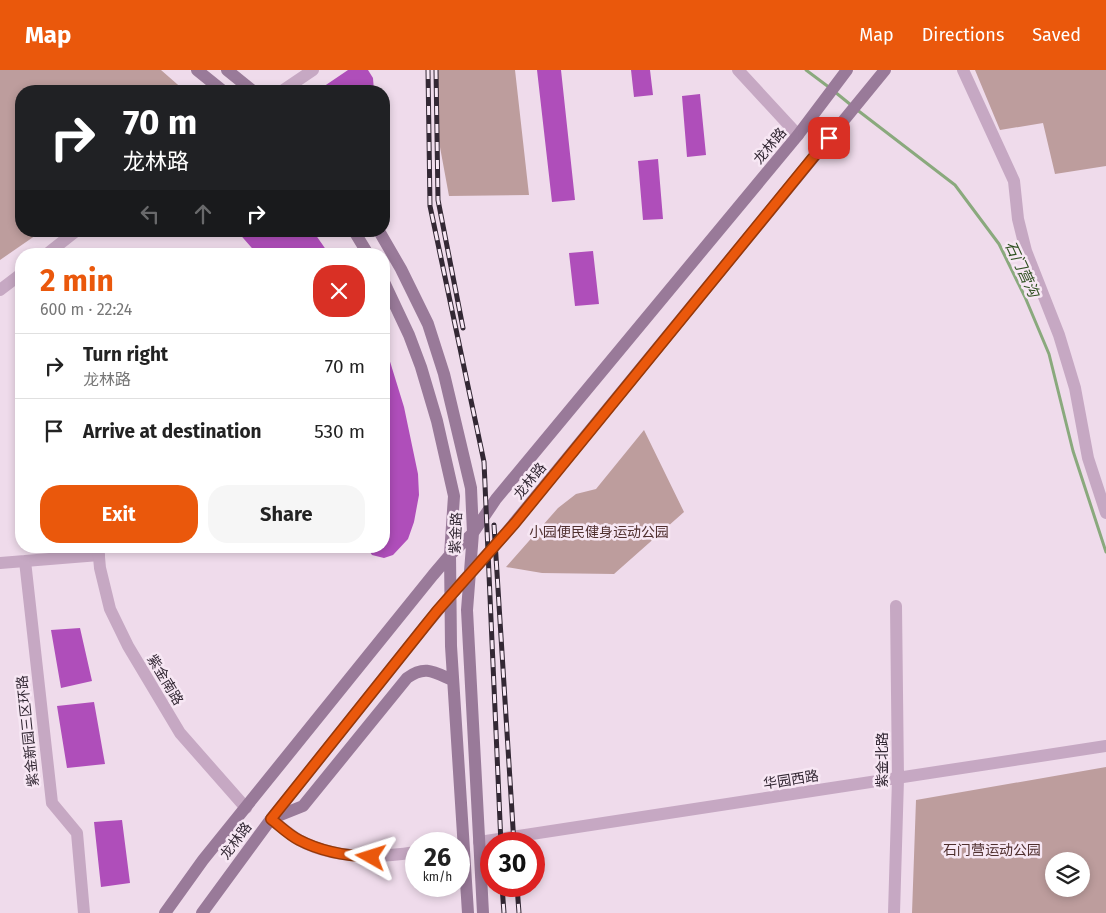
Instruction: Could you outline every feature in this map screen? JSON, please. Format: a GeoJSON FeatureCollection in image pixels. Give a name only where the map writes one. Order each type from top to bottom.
{"type":"FeatureCollection","features":[{"type":"Feature","properties":{"kind":"main road"},"geometry":{"type":"LineString","coordinates":[[197,70],[216,85]]}},
{"type":"Feature","properties":{"kind":"main road"},"geometry":{"type":"LineString","coordinates":[[227,70],[246,85]]}},
{"type":"Feature","properties":{"kind":"main road","name":"龙林路"},"geometry":{"type":"LineString","coordinates":[[165,913],[203,860],[450,555],[473,533],[496,499],[798,135],[847,70]]}},
{"type":"Feature","properties":{"kind":"main road","name":"龙林路"},"geometry":{"type":"LineString","coordinates":[[202,913],[271,819],[450,596],[524,512],[885,70]]}},
{"type":"Feature","properties":{"kind":"main road"},"geometry":{"type":"LineString","coordinates":[[358,237],[364,248]]}},
{"type":"Feature","properties":{"kind":"main road","name":"紫金路"},"geometry":{"type":"LineString","coordinates":[[382,237],[388,248]]}},
{"type":"Feature","properties":{"kind":"main road","name":"紫金路"},"geometry":{"type":"LineString","coordinates":[[390,251],[428,324],[444,374],[471,488],[473,533],[467,610],[483,913]]}},
{"type":"Feature","properties":{"kind":"main road","name":"紫金路"},"geometry":{"type":"LineString","coordinates":[[390,295],[409,335],[421,367],[437,421],[454,496],[450,555],[450,596],[452,680],[460,832]]}},
{"type":"Feature","properties":{"kind":"main road"},"geometry":{"type":"LineString","coordinates":[[271,819],[303,806],[407,678],[415,672],[423,670],[433,671],[452,680]]}},
{"type":"Feature","properties":{"kind":"main road","name":"紫金路"},"geometry":{"type":"LineString","coordinates":[[466,897],[468,913]]}},
{"type":"Feature","properties":{"kind":"street"},"geometry":{"type":"LineString","coordinates":[[291,85],[313,70]]}},
{"type":"Feature","properties":{"kind":"street"},"geometry":{"type":"LineString","coordinates":[[738,70],[798,135]]}},
{"type":"Feature","properties":{"kind":"street"},"geometry":{"type":"LineString","coordinates":[[963,70],[1014,181],[1018,219],[1026,251],[1059,335],[1073,379],[1088,458],[1106,513]]}},
{"type":"Feature","properties":{"kind":"street"},"geometry":{"type":"LineString","coordinates":[[64,248],[72,237]]}},
{"type":"Feature","properties":{"kind":"street"},"geometry":{"type":"LineString","coordinates":[[0,290],[15,279]]}},
{"type":"Feature","properties":{"kind":"street"},"geometry":{"type":"LineString","coordinates":[[0,563],[83,553]]}},
{"type":"Feature","properties":{"kind":"street","name":"紫金南路"},"geometry":{"type":"LineString","coordinates":[[98,553],[110,609],[148,681],[180,733],[246,808]]}},
{"type":"Feature","properties":{"kind":"street","name":"紫金新园三区环路"},"geometry":{"type":"LineString","coordinates":[[25,561],[52,803],[77,833],[84,913]]}},
{"type":"Feature","properties":{"kind":"street","name":"紫金北路"},"geometry":{"type":"LineString","coordinates":[[894,913],[898,779],[896,606]]}},
{"type":"Feature","properties":{"kind":"street","name":"华园西路"},"geometry":{"type":"LineString","coordinates":[[479,842],[1106,746]]}},
{"type":"Feature","properties":{"kind":"street"},"geometry":{"type":"LineString","coordinates":[[271,819],[297,839],[312,846],[357,856],[392,856],[405,854]]}},
{"type":"Feature","properties":{"kind":"green space"},"geometry":{"type":"Polygon","coordinates":[[[0,70],[161,70],[178,85],[15,85],[15,237],[33,237],[0,260],[0,70]]]}},
{"type":"Feature","properties":{"kind":"green space"},"geometry":{"type":"Polygon","coordinates":[[[438,70],[515,70],[529,195],[449,196],[435,120],[438,70]]]}},
{"type":"Feature","properties":{"kind":"green space"},"geometry":{"type":"Polygon","coordinates":[[[975,70],[1106,70],[1106,166],[1055,174],[1043,123],[1000,130],[975,70]]]}},
{"type":"Feature","properties":{"kind":"green space","name":"小园便民健身运动公园"},"geometry":{"type":"Polygon","coordinates":[[[644,430],[684,512],[614,574],[542,573],[506,567],[558,508],[576,494],[596,489],[644,430]]]}},
{"type":"Feature","properties":{"kind":"green space","name":"石门营运动公园"},"geometry":{"type":"Polygon","coordinates":[[[1106,767],[1106,913],[912,913],[916,800],[1106,767]]]}},
{"type":"Feature","properties":{"kind":"building"},"geometry":{"type":"Polygon","coordinates":[[[348,70],[368,70],[373,78],[374,85],[326,85],[348,70]]]}},
{"type":"Feature","properties":{"kind":"building"},"geometry":{"type":"Polygon","coordinates":[[[537,70],[561,70],[575,200],[552,202],[537,70]]]}},
{"type":"Feature","properties":{"kind":"building"},"geometry":{"type":"Polygon","coordinates":[[[631,70],[650,70],[653,95],[634,97],[631,70]]]}},
{"type":"Feature","properties":{"kind":"building"},"geometry":{"type":"Polygon","coordinates":[[[700,94],[706,155],[687,157],[682,96],[700,94]]]}},
{"type":"Feature","properties":{"kind":"building"},"geometry":{"type":"Polygon","coordinates":[[[658,159],[663,219],[643,220],[638,161],[658,159]]]}},
{"type":"Feature","properties":{"kind":"building"},"geometry":{"type":"Polygon","coordinates":[[[242,237],[317,237],[325,248],[252,248],[242,237]]]}},
{"type":"Feature","properties":{"kind":"building"},"geometry":{"type":"Polygon","coordinates":[[[593,251],[599,304],[575,306],[569,253],[593,251]]]}},
{"type":"Feature","properties":{"kind":"building"},"geometry":{"type":"Polygon","coordinates":[[[390,362],[404,407],[418,474],[419,495],[414,522],[408,539],[393,555],[384,558],[371,553],[390,553],[390,362]]]}},
{"type":"Feature","properties":{"kind":"building"},"geometry":{"type":"Polygon","coordinates":[[[80,628],[92,681],[61,688],[51,630],[80,628]]]}},
{"type":"Feature","properties":{"kind":"building"},"geometry":{"type":"Polygon","coordinates":[[[94,702],[105,764],[67,768],[57,706],[94,702]]]}},
{"type":"Feature","properties":{"kind":"building"},"geometry":{"type":"Polygon","coordinates":[[[122,820],[130,883],[101,887],[94,822],[122,820]]]}},
{"type":"Feature","properties":{"kind":"waterway","name":"石门营沟"},"geometry":{"type":"LineString","coordinates":[[806,70],[830,88]]}},
{"type":"Feature","properties":{"kind":"waterway","name":"石门营沟"},"geometry":{"type":"LineString","coordinates":[[835,92],[851,105]]}},
{"type":"Feature","properties":{"kind":"waterway","name":"石门营沟"},"geometry":{"type":"LineString","coordinates":[[856,109],[955,185],[999,244],[1025,297],[1049,354],[1073,451],[1106,552]]}},
{"type":"Feature","properties":{"kind":"railway"},"geometry":{"type":"LineString","coordinates":[[428,70],[430,206],[484,462],[500,832]]}},
{"type":"Feature","properties":{"kind":"railway"},"geometry":{"type":"LineString","coordinates":[[436,70],[438,200],[463,328]]}},
{"type":"Feature","properties":{"kind":"railway"},"geometry":{"type":"LineString","coordinates":[[494,525],[513,832]]}},
{"type":"Feature","properties":{"kind":"railway"},"geometry":{"type":"LineString","coordinates":[[503,897],[504,913]]}},
{"type":"Feature","properties":{"kind":"railway"},"geometry":{"type":"LineString","coordinates":[[518,897],[519,913]]}},
{"type":"Feature","properties":{"kind":"route"},"geometry":{"type":"LineString","coordinates":[[371,857],[357,856],[312,846],[297,839],[271,819],[437,611],[515,523],[829,138]]}}]}
